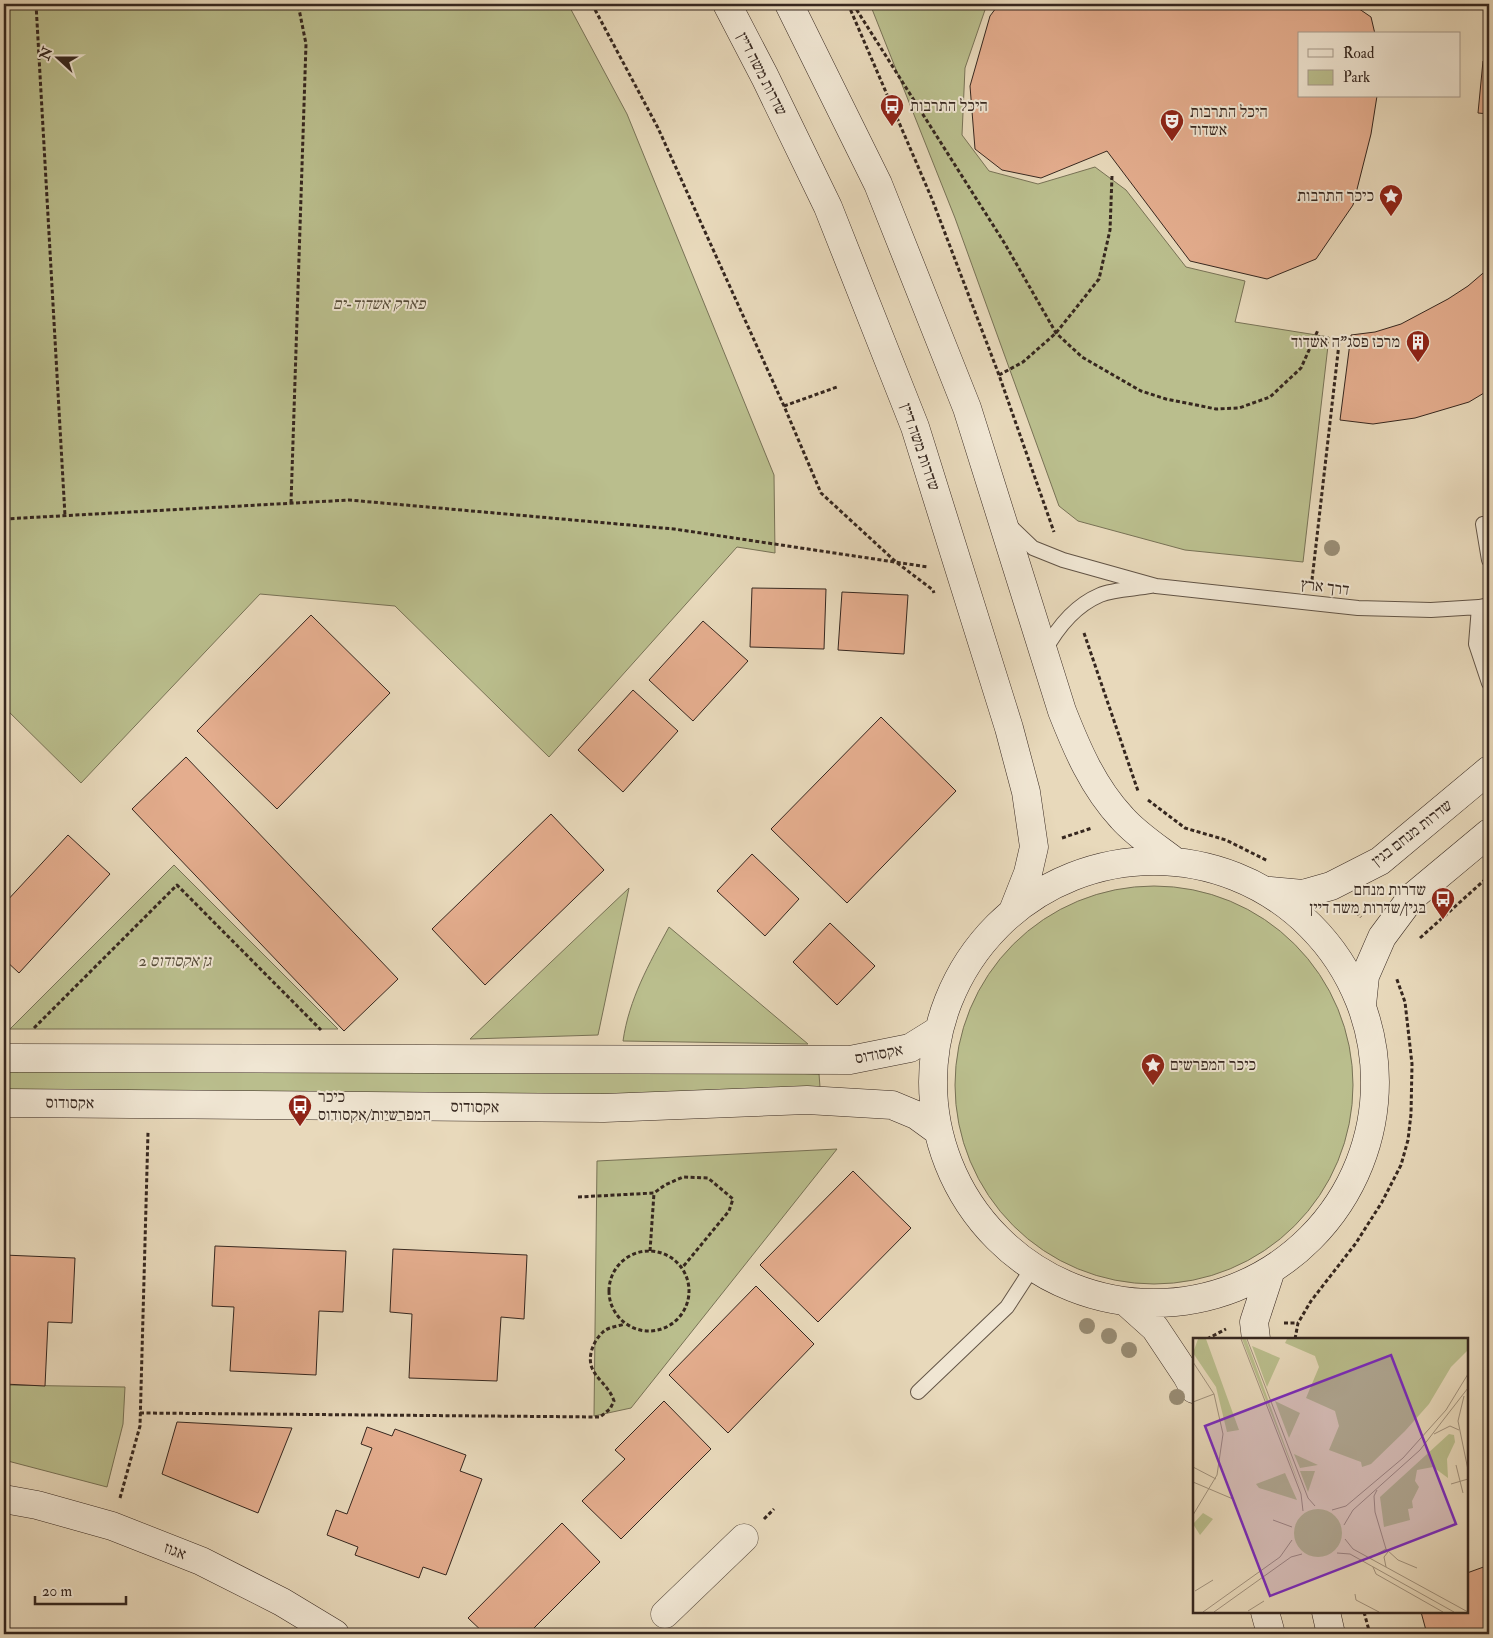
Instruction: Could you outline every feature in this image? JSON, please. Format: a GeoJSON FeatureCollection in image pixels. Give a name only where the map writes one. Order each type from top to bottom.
{"type":"FeatureCollection","features":[{"type":"Feature","properties":{"kind":"main road","name":"שדרות משה דיין"},"geometry":{"type":"LineString","coordinates":[[727,4],[828,206],[915,427],[1009,728],[1026,792],[1034,847],[1028,873],[1013,910]]}},
{"type":"Feature","properties":{"kind":"main road"},"geometry":{"type":"LineString","coordinates":[[789,4],[878,184],[967,408],[1062,711],[1078,750],[1094,782],[1122,818],[1173,860]]}},
{"type":"Feature","properties":{"kind":"main road","name":"שדרות מנחם בגין"},"geometry":{"type":"LineString","coordinates":[[1270,891],[1303,894],[1331,886],[1380,861],[1489,770]]}},
{"type":"Feature","properties":{"kind":"main road"},"geometry":{"type":"LineString","coordinates":[[1362,1006],[1365,976],[1382,937],[1411,898],[1489,833]]}},
{"type":"Feature","properties":{"kind":"main road"},"geometry":{"type":"LineString","coordinates":[[1173,860],[1223,870],[1270,891],[1309,922],[1340,961],[1362,1006],[1373,1047],[1376,1090],[1369,1133],[1355,1174],[1333,1212],[1305,1244],[1271,1270],[1238,1287],[1201,1299],[1163,1304],[1126,1302],[1082,1292],[1032,1267],[1005,1246],[975,1213],[952,1174],[938,1131],[933,1081],[939,1030],[955,986],[980,945],[1013,910],[1062,880],[1116,862],[1173,860]]}},
{"type":"Feature","properties":{"kind":"main road","name":"אקסודוס"},"geometry":{"type":"LineString","coordinates":[[4,1058],[850,1060],[910,1048],[939,1030]]}},
{"type":"Feature","properties":{"kind":"main road","name":"אקסודוס"},"geometry":{"type":"LineString","coordinates":[[4,1103],[604,1108],[807,1100],[892,1104],[916,1115],[938,1131]]}},
{"type":"Feature","properties":{"kind":"main road"},"geometry":{"type":"LineString","coordinates":[[1256,1338],[1254,1322],[1271,1270]]}},
{"type":"Feature","properties":{"kind":"main road"},"geometry":{"type":"LineString","coordinates":[[1126,1302],[1155,1328],[1193,1387]]}},
{"type":"Feature","properties":{"kind":"main road","name":"אגוז"},"geometry":{"type":"LineString","coordinates":[[4,1498],[37,1505],[112,1526],[201,1561],[282,1602],[335,1634]]}},
{"type":"Feature","properties":{"kind":"main road"},"geometry":{"type":"LineString","coordinates":[[665,1614],[744,1538]]}},
{"type":"Feature","properties":{"kind":"main road"},"geometry":{"type":"LineString","coordinates":[[1265,1613],[1271,1634]]}},
{"type":"Feature","properties":{"kind":"main road"},"geometry":{"type":"LineString","coordinates":[[1326,1613],[1332,1634]]}},
{"type":"Feature","properties":{"kind":"lane","name":"דרך ארץ"},"geometry":{"type":"LineString","coordinates":[[997,505],[1012,529],[1033,548],[1063,560],[1156,586],[1376,609],[1431,610],[1484,606]]}},
{"type":"Feature","properties":{"kind":"lane"},"geometry":{"type":"LineString","coordinates":[[1484,524],[1489,560]]}},
{"type":"Feature","properties":{"kind":"lane","name":"דרך ארץ"},"geometry":{"type":"LineString","coordinates":[[1044,653],[1056,630],[1076,609],[1102,594],[1156,586]]}},
{"type":"Feature","properties":{"kind":"lane"},"geometry":{"type":"LineString","coordinates":[[1484,606],[1476,644],[1489,683]]}},
{"type":"Feature","properties":{"kind":"lane"},"geometry":{"type":"LineString","coordinates":[[918,1392],[1007,1307],[1032,1267]]}},
{"type":"Feature","properties":{"kind":"path"},"geometry":{"type":"LineString","coordinates":[[36,4],[65,516]]}},
{"type":"Feature","properties":{"kind":"path"},"geometry":{"type":"LineString","coordinates":[[291,504],[306,44],[298,4]]}},
{"type":"Feature","properties":{"kind":"path"},"geometry":{"type":"LineString","coordinates":[[592,4],[658,128],[784,406],[821,493],[896,562],[933,590],[936,599]]}},
{"type":"Feature","properties":{"kind":"path"},"geometry":{"type":"LineString","coordinates":[[848,4],[932,199],[999,375],[1063,560]]}},
{"type":"Feature","properties":{"kind":"path"},"geometry":{"type":"LineString","coordinates":[[853,4],[1005,244],[1056,333],[1082,357],[1141,390],[1166,400],[1223,409],[1239,408],[1270,397],[1301,368],[1318,330]]}},
{"type":"Feature","properties":{"kind":"path"},"geometry":{"type":"LineString","coordinates":[[999,375],[1023,362],[1056,333],[1099,279],[1110,230],[1112,176]]}},
{"type":"Feature","properties":{"kind":"path"},"geometry":{"type":"LineString","coordinates":[[1310,603],[1340,335]]}},
{"type":"Feature","properties":{"kind":"path"},"geometry":{"type":"LineString","coordinates":[[784,406],[837,387]]}},
{"type":"Feature","properties":{"kind":"path"},"geometry":{"type":"LineString","coordinates":[[4,519],[349,500],[674,529],[960,572]]}},
{"type":"Feature","properties":{"kind":"path"},"geometry":{"type":"LineString","coordinates":[[1076,609],[1139,793],[1185,828],[1226,840],[1269,862]]}},
{"type":"Feature","properties":{"kind":"path"},"geometry":{"type":"LineString","coordinates":[[1034,847],[1122,818],[1139,793]]}},
{"type":"Feature","properties":{"kind":"path"},"geometry":{"type":"LineString","coordinates":[[1419,939],[1489,876]]}},
{"type":"Feature","properties":{"kind":"path"},"geometry":{"type":"LineString","coordinates":[[4,1058],[177,885],[349,1059]]}},
{"type":"Feature","properties":{"kind":"path"},"geometry":{"type":"LineString","coordinates":[[1295,1338],[1298,1323],[1311,1301],[1356,1243],[1382,1202],[1400,1166],[1408,1140],[1411,1114],[1412,1072],[1405,1002],[1382,937],[1331,886]]}},
{"type":"Feature","properties":{"kind":"path"},"geometry":{"type":"LineString","coordinates":[[112,1526],[140,1426],[148,1104]]}},
{"type":"Feature","properties":{"kind":"path"},"geometry":{"type":"LineString","coordinates":[[578,1197],[654,1193],[664,1185],[683,1178],[708,1178],[734,1199],[729,1211],[682,1268]]}},
{"type":"Feature","properties":{"kind":"path"},"geometry":{"type":"LineString","coordinates":[[650,1251],[654,1193]]}},
{"type":"Feature","properties":{"kind":"path"},"geometry":{"type":"LineString","coordinates":[[650,1251],[662,1253],[673,1259],[682,1268],[690,1289],[688,1301],[678,1320],[668,1327],[646,1332],[625,1324],[611,1304],[609,1291],[611,1279],[617,1267],[637,1253],[650,1251]]}},
{"type":"Feature","properties":{"kind":"path"},"geometry":{"type":"LineString","coordinates":[[140,1413],[600,1418],[610,1409],[614,1401],[611,1392],[592,1368],[591,1356],[593,1345],[604,1331],[625,1324]]}},
{"type":"Feature","properties":{"kind":"path"},"geometry":{"type":"LineString","coordinates":[[1364,1613],[1370,1634]]}},
{"type":"Feature","properties":{"kind":"green space","name":"פארק אשדוד-ים"},"geometry":{"type":"Polygon","coordinates":[[[4,4],[568,4],[627,114],[774,475],[775,553],[737,547],[549,757],[395,606],[260,594],[81,783],[4,707],[4,4]]]}},
{"type":"Feature","properties":{"kind":"green space"},"geometry":{"type":"Polygon","coordinates":[[[870,4],[988,4],[965,68],[962,135],[989,171],[1038,184],[1095,167],[1126,190],[1186,267],[1245,281],[1235,322],[1329,337],[1303,562],[1185,550],[1078,521],[1059,506],[955,218],[870,4]]]}},
{"type":"Feature","properties":{"kind":"green space","name":"גן אקסודוס 2"},"geometry":{"type":"Polygon","coordinates":[[[174,865],[338,1029],[10,1029],[174,865]]]}},
{"type":"Feature","properties":{"kind":"green space","name":"כיכר המפרשים"},"geometry":{"type":"Polygon","coordinates":[[[1154,886],[1193,890],[1212,894],[1230,901],[1265,919],[1295,944],[1320,974],[1338,1009],[1345,1027],[1349,1046],[1353,1085],[1349,1124],[1345,1143],[1338,1161],[1320,1196],[1295,1226],[1265,1251],[1230,1269],[1212,1276],[1193,1280],[1154,1284],[1115,1280],[1096,1276],[1078,1269],[1043,1251],[1013,1226],[988,1196],[970,1161],[963,1143],[959,1124],[955,1085],[959,1046],[963,1027],[970,1009],[988,974],[1013,944],[1043,919],[1078,901],[1096,894],[1115,890],[1154,886]]]}},
{"type":"Feature","properties":{"kind":"green space"},"geometry":{"type":"Polygon","coordinates":[[[629,888],[598,1035],[470,1039],[629,888]]]}},
{"type":"Feature","properties":{"kind":"green space"},"geometry":{"type":"Polygon","coordinates":[[[669,927],[808,1044],[623,1041],[635,996],[647,968],[669,927]]]}},
{"type":"Feature","properties":{"kind":"green space"},"geometry":{"type":"Polygon","coordinates":[[[4,1067],[638,1068],[819,1074],[820,1087],[640,1100],[4,1100],[4,1067]]]}},
{"type":"Feature","properties":{"kind":"green space"},"geometry":{"type":"Polygon","coordinates":[[[837,1149],[631,1408],[594,1416],[597,1161],[837,1149]]]}},
{"type":"Feature","properties":{"kind":"green space"},"geometry":{"type":"Polygon","coordinates":[[[4,1385],[125,1387],[123,1424],[107,1487],[4,1460],[4,1385]]]}},
{"type":"Feature","properties":{"kind":"building","name":"היכל התרבות אשדוד"},"geometry":{"type":"Polygon","coordinates":[[[999,4],[1141,4],[1143,6],[1158,4],[1352,4],[1371,17],[1375,32],[1298,32],[1298,98],[1377,98],[1371,134],[1353,205],[1316,259],[1267,279],[1190,261],[1107,151],[1041,178],[1002,170],[975,149],[970,86],[990,16],[999,4]]]}},
{"type":"Feature","properties":{"kind":"building"},"geometry":{"type":"Polygon","coordinates":[[[1483,61],[1489,61],[1489,114],[1478,113],[1483,61]]]}},
{"type":"Feature","properties":{"kind":"building","name":"מרכז פסג\"ה אשדוד"},"geometry":{"type":"Polygon","coordinates":[[[1489,268],[1489,390],[1469,402],[1415,418],[1373,424],[1340,420],[1351,335],[1375,332],[1401,324],[1448,299],[1468,286],[1489,268]]]}},
{"type":"Feature","properties":{"kind":"building"},"geometry":{"type":"Polygon","coordinates":[[[752,588],[826,589],[824,649],[750,647],[752,588]]]}},
{"type":"Feature","properties":{"kind":"building"},"geometry":{"type":"Polygon","coordinates":[[[842,592],[908,595],[904,654],[838,650],[842,592]]]}},
{"type":"Feature","properties":{"kind":"building"},"geometry":{"type":"Polygon","coordinates":[[[311,615],[390,693],[277,809],[197,731],[311,615]]]}},
{"type":"Feature","properties":{"kind":"building"},"geometry":{"type":"Polygon","coordinates":[[[703,621],[748,661],[693,721],[649,680],[703,621]]]}},
{"type":"Feature","properties":{"kind":"building"},"geometry":{"type":"Polygon","coordinates":[[[633,690],[678,731],[623,792],[578,750],[633,690]]]}},
{"type":"Feature","properties":{"kind":"building"},"geometry":{"type":"Polygon","coordinates":[[[881,717],[956,791],[847,903],[771,829],[881,717]]]}},
{"type":"Feature","properties":{"kind":"building"},"geometry":{"type":"Polygon","coordinates":[[[186,757],[398,979],[344,1031],[132,809],[186,757]]]}},
{"type":"Feature","properties":{"kind":"building"},"geometry":{"type":"Polygon","coordinates":[[[551,814],[604,870],[485,985],[432,929],[551,814]]]}},
{"type":"Feature","properties":{"kind":"building"},"geometry":{"type":"Polygon","coordinates":[[[68,835],[110,874],[19,973],[4,959],[4,904],[68,835]]]}},
{"type":"Feature","properties":{"kind":"building"},"geometry":{"type":"Polygon","coordinates":[[[752,854],[799,899],[765,936],[717,891],[752,854]]]}},
{"type":"Feature","properties":{"kind":"building"},"geometry":{"type":"Polygon","coordinates":[[[830,923],[875,966],[837,1005],[793,962],[830,923]]]}},
{"type":"Feature","properties":{"kind":"building"},"geometry":{"type":"Polygon","coordinates":[[[853,1171],[911,1228],[818,1322],[760,1265],[853,1171]]]}},
{"type":"Feature","properties":{"kind":"building"},"geometry":{"type":"Polygon","coordinates":[[[215,1246],[346,1251],[343,1312],[319,1311],[316,1375],[230,1371],[234,1307],[212,1306],[215,1246]]]}},
{"type":"Feature","properties":{"kind":"building"},"geometry":{"type":"Polygon","coordinates":[[[393,1249],[527,1255],[524,1319],[501,1317],[497,1381],[409,1378],[412,1314],[390,1312],[393,1249]]]}},
{"type":"Feature","properties":{"kind":"building"},"geometry":{"type":"Polygon","coordinates":[[[4,1255],[75,1258],[72,1323],[48,1322],[45,1386],[4,1384],[4,1255]]]}},
{"type":"Feature","properties":{"kind":"building"},"geometry":{"type":"Polygon","coordinates":[[[756,1286],[814,1344],[728,1433],[669,1375],[756,1286]]]}},
{"type":"Feature","properties":{"kind":"building"},"geometry":{"type":"Polygon","coordinates":[[[664,1401],[711,1449],[621,1539],[582,1501],[625,1459],[615,1450],[664,1401]]]}},
{"type":"Feature","properties":{"kind":"building"},"geometry":{"type":"Polygon","coordinates":[[[177,1422],[292,1428],[258,1513],[162,1474],[177,1422]]]}},
{"type":"Feature","properties":{"kind":"building"},"geometry":{"type":"Polygon","coordinates":[[[367,1427],[392,1436],[395,1429],[466,1455],[460,1471],[482,1479],[446,1575],[423,1567],[419,1578],[355,1555],[358,1547],[327,1535],[336,1510],[347,1514],[372,1448],[361,1444],[367,1427]]]}},
{"type":"Feature","properties":{"kind":"building"},"geometry":{"type":"Polygon","coordinates":[[[562,1523],[600,1562],[528,1634],[485,1634],[468,1618],[562,1523]]]}},
{"type":"Feature","properties":{"kind":"building"},"geometry":{"type":"Polygon","coordinates":[[[1489,1565],[1489,1634],[1427,1634],[1421,1613],[1468,1613],[1468,1573],[1489,1565]]]}},
{"type":"Feature","properties":{"kind":"place","name":"היכל התרבות"},"geometry":{"type":"Point","coordinates":[892,127]}},
{"type":"Feature","properties":{"kind":"place","name":"היכל התרבות אשדוד"},"geometry":{"type":"Point","coordinates":[1172,142]}},
{"type":"Feature","properties":{"kind":"place","name":"כיכר התרבות"},"geometry":{"type":"Point","coordinates":[1391,217]}},
{"type":"Feature","properties":{"kind":"place","name":"מרכז פסג\"ה אשדוד"},"geometry":{"type":"Point","coordinates":[1418,363]}},
{"type":"Feature","properties":{"kind":"place","name":"שדרות מנחם בגין/שדרות משה דיין"},"geometry":{"type":"Point","coordinates":[1443,920]}},
{"type":"Feature","properties":{"kind":"place","name":"כיכר המפרשים"},"geometry":{"type":"Point","coordinates":[1153,1086]}},
{"type":"Feature","properties":{"kind":"place","name":"כיכר המפרשיות/אקסודוס"},"geometry":{"type":"Point","coordinates":[300,1127]}}]}
